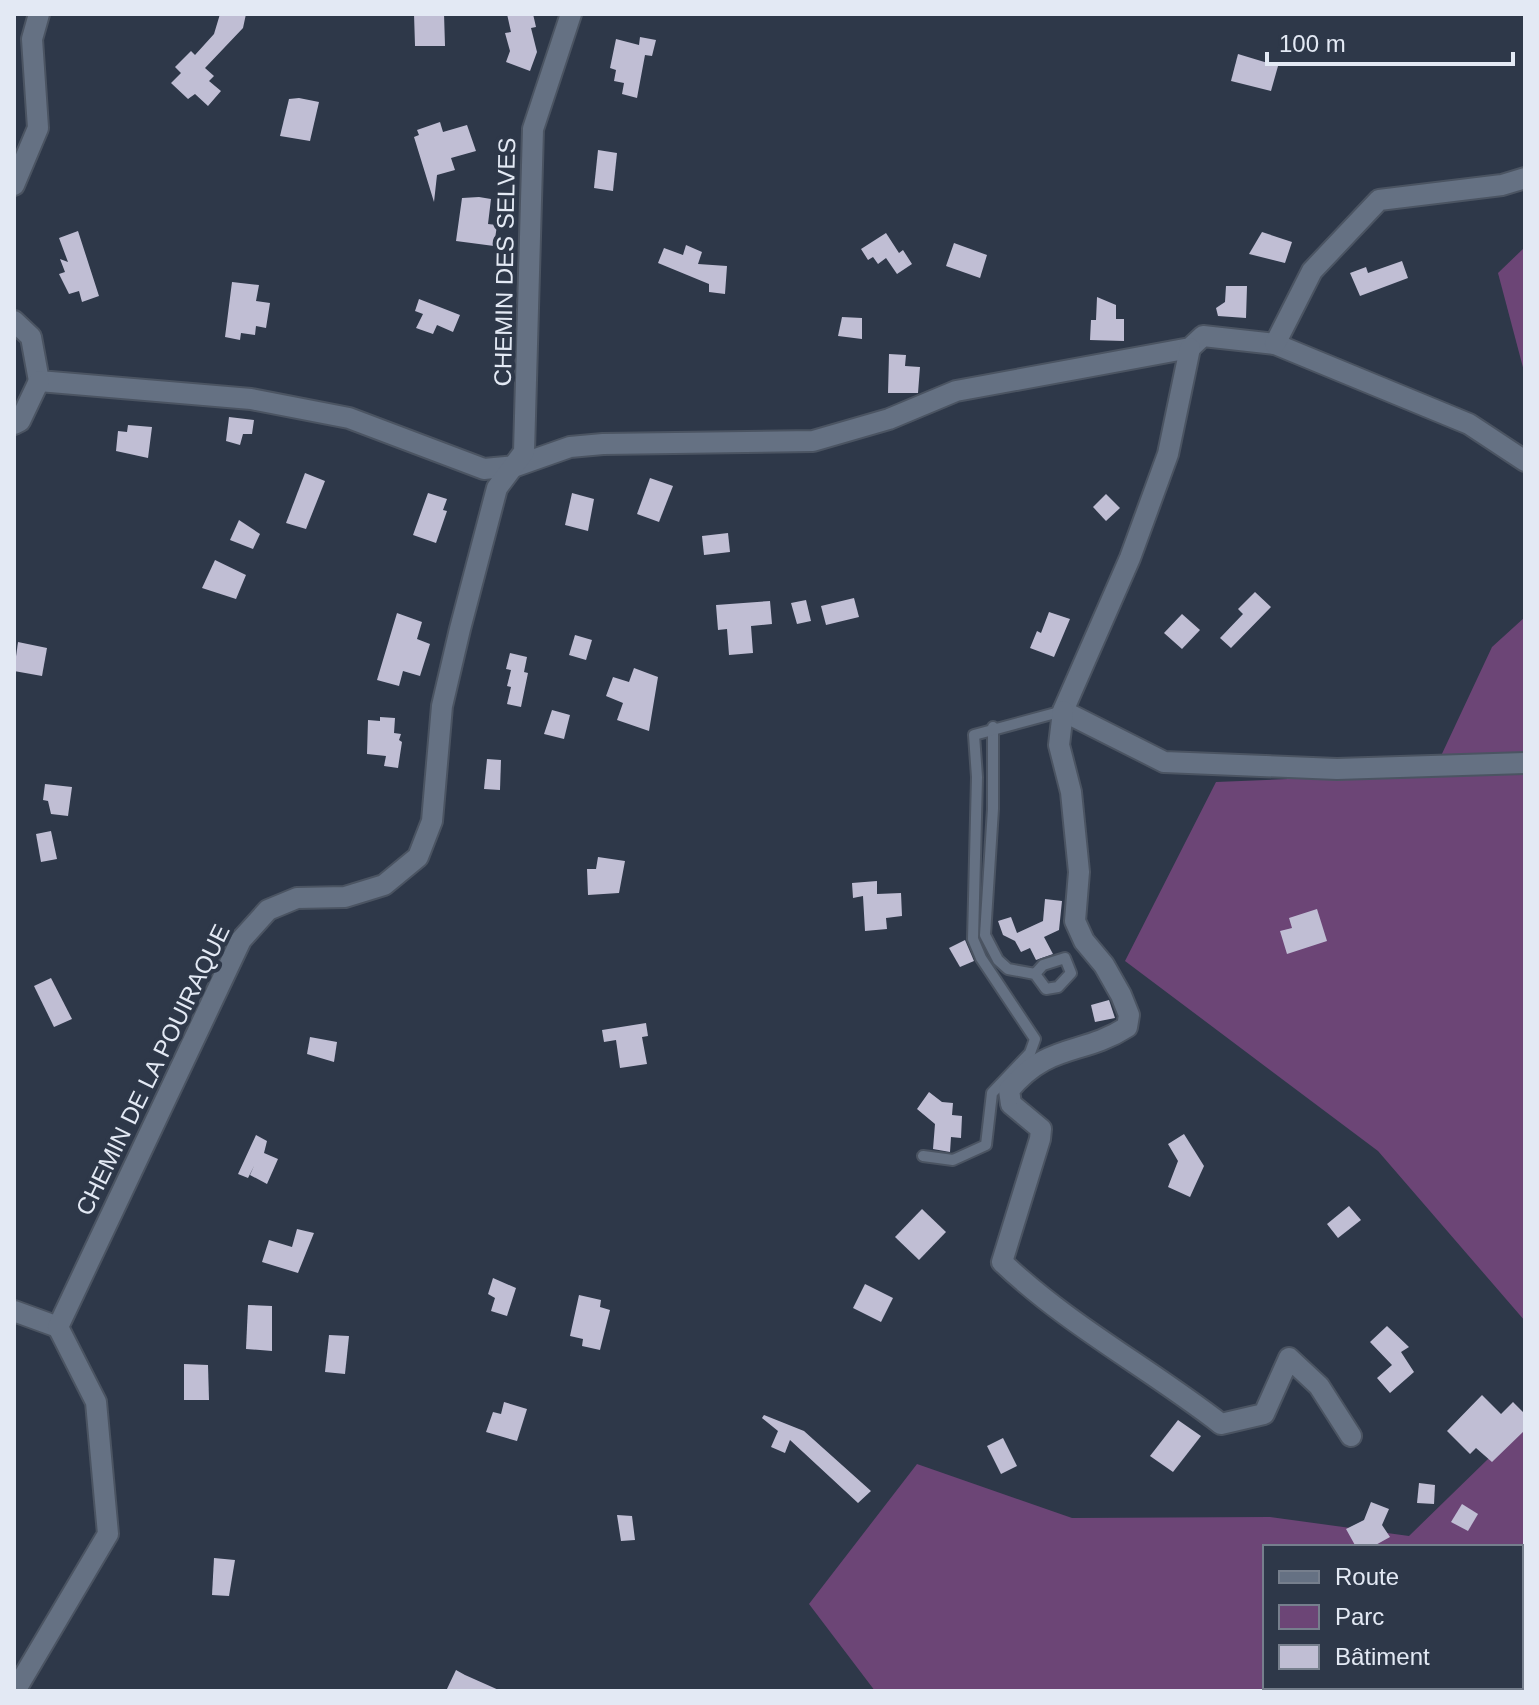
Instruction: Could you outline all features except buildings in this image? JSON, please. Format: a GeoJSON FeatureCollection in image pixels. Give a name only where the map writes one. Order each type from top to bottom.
{"type":"FeatureCollection","features":[{"type":"Feature","properties":{"kind":"street"},"geometry":{"type":"LineString","coordinates":[[14,185],[38,128],[32,39],[39,14]]}},
{"type":"Feature","properties":{"kind":"street","name":"CHEMIN DES SELVES"},"geometry":{"type":"LineString","coordinates":[[516,466],[524,452],[526,421],[533,129],[571,14]]}},
{"type":"Feature","properties":{"kind":"street"},"geometry":{"type":"LineString","coordinates":[[1275,344],[1312,271],[1379,200],[1502,185],[1525,178]]}},
{"type":"Feature","properties":{"kind":"street"},"geometry":{"type":"LineString","coordinates":[[14,321],[31,337],[39,381],[20,421],[14,424]]}},
{"type":"Feature","properties":{"kind":"street"},"geometry":{"type":"LineString","coordinates":[[39,381],[251,399],[349,418],[484,469],[516,466],[570,447],[603,444],[813,441],[889,419],[956,391],[1190,348],[1203,336],[1275,344],[1469,424],[1525,461]]}},
{"type":"Feature","properties":{"kind":"street"},"geometry":{"type":"LineString","coordinates":[[1190,348],[1168,454],[1130,558],[1063,711],[1059,745],[1071,792],[1079,872],[1075,921],[1084,941],[1110,975],[1129,1015],[1127,1027],[1109,1039],[1061,1050],[1021,1075],[1009,1090],[1011,1104],[1041,1129],[1002,1262],[1044,1302],[1179,1391],[1221,1424],[1264,1414],[1289,1358],[1319,1386],[1351,1436]]}},
{"type":"Feature","properties":{"kind":"street","name":"CHEMIN DE LA POUIRAQUE"},"geometry":{"type":"LineString","coordinates":[[58,1327],[241,940],[268,910],[297,898],[345,897],[384,885],[418,857],[432,821],[442,706],[460,629],[497,488],[516,466]]}},
{"type":"Feature","properties":{"kind":"street"},"geometry":{"type":"LineString","coordinates":[[1063,711],[1164,762],[1337,769],[1525,763]]}},
{"type":"Feature","properties":{"kind":"street"},"geometry":{"type":"LineString","coordinates":[[14,1311],[58,1327],[96,1402],[108,1534],[15,1691]]}},
{"type":"Feature","properties":{"kind":"lane"},"geometry":{"type":"LineString","coordinates":[[923,1156],[953,1160],[986,1145],[992,1093],[1030,1053],[1035,1039],[981,958],[973,939],[977,777],[974,735],[993,727],[1063,711]]}},
{"type":"Feature","properties":{"kind":"lane"},"geometry":{"type":"LineString","coordinates":[[993,727],[993,809],[985,935],[998,960],[1008,969],[1035,974]]}},
{"type":"Feature","properties":{"kind":"green space"},"geometry":{"type":"Polygon","coordinates":[[[1525,247],[1525,375],[1498,273],[1525,247]]]}},
{"type":"Feature","properties":{"kind":"green space"},"geometry":{"type":"Polygon","coordinates":[[[1525,617],[1525,1321],[1378,1151],[1125,961],[1216,782],[1433,773],[1492,647],[1525,617]]]}},
{"type":"Feature","properties":{"kind":"green space"},"geometry":{"type":"Polygon","coordinates":[[[1525,1423],[1525,1691],[1290,1689],[1523,1689],[1523,1545],[1263,1545],[1263,1689],[1287,1689],[1284,1691],[875,1691],[809,1604],[917,1464],[1072,1518],[1270,1517],[1409,1536],[1525,1423]]]}}]}
